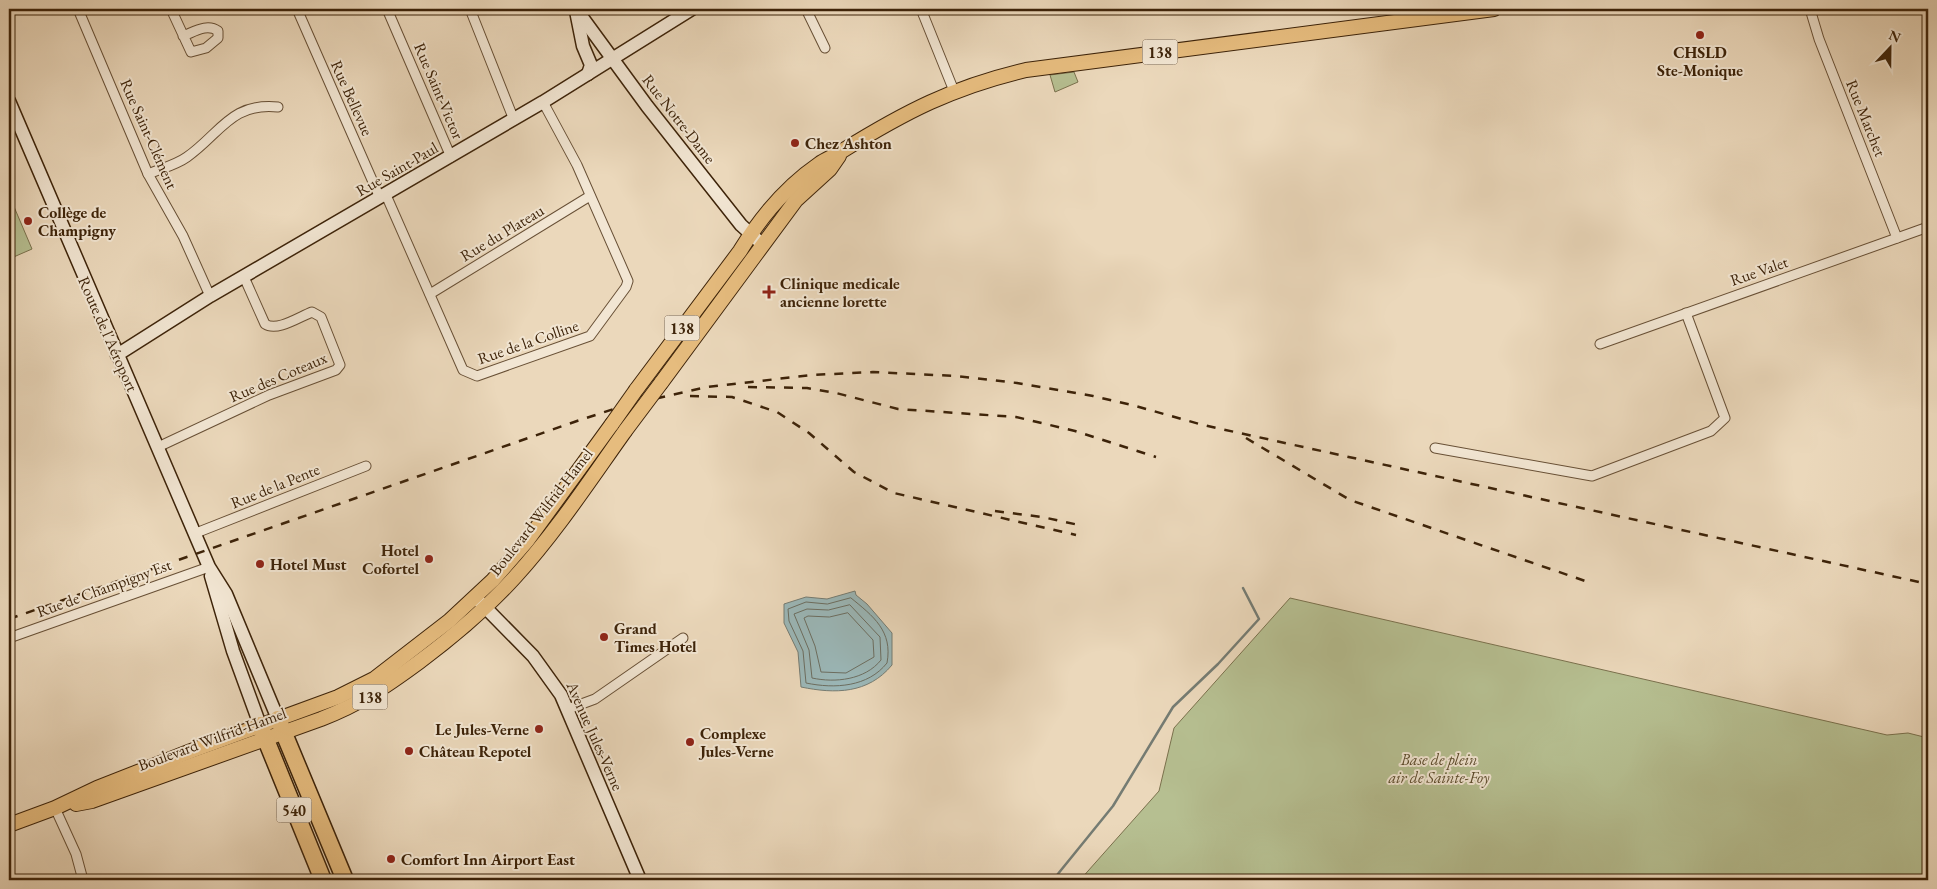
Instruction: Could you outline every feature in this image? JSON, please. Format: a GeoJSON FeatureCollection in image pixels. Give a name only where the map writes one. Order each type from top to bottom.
{"type":"FeatureCollection","features":[{"type":"Feature","properties":{"kind":"highway","name":"540"},"geometry":{"type":"LineString","coordinates":[[281,726],[345,880]]}},
{"type":"Feature","properties":{"kind":"highway","name":"540"},"geometry":{"type":"LineString","coordinates":[[263,732],[323,880]]}},
{"type":"Feature","properties":{"kind":"main road","name":"Boulevard Wilfrid-Hamel"},"geometry":{"type":"LineString","coordinates":[[9,825],[55,808],[97,788],[281,726],[364,701],[446,642],[480,603],[527,541],[636,390],[782,195],[819,164],[882,126],[954,90],[993,77],[1026,70],[1446,12],[1494,9]]}},
{"type":"Feature","properties":{"kind":"main road","name":"Boulevard Wilfrid-Hamel"},"geometry":{"type":"LineString","coordinates":[[281,726],[349,692],[388,669],[480,603],[542,545],[762,244],[796,200],[830,169],[842,151]]}},
{"type":"Feature","properties":{"kind":"street","name":"Rue Saint-Clément"},"geometry":{"type":"LineString","coordinates":[[78,9],[148,174],[183,236],[210,296]]}},
{"type":"Feature","properties":{"kind":"street"},"geometry":{"type":"LineString","coordinates":[[171,9],[183,36]]}},
{"type":"Feature","properties":{"kind":"street","name":"Rue Bellevue"},"geometry":{"type":"LineString","coordinates":[[297,9],[383,196]]}},
{"type":"Feature","properties":{"kind":"street","name":"Rue Saint-Victor"},"geometry":{"type":"LineString","coordinates":[[388,9],[451,157]]}},
{"type":"Feature","properties":{"kind":"street"},"geometry":{"type":"LineString","coordinates":[[470,9],[514,120]]}},
{"type":"Feature","properties":{"kind":"street"},"geometry":{"type":"LineString","coordinates":[[576,9],[583,46],[590,65],[588,74]]}},
{"type":"Feature","properties":{"kind":"street","name":"Rue Notre-Dame"},"geometry":{"type":"LineString","coordinates":[[576,9],[647,106],[751,234],[762,244]]}},
{"type":"Feature","properties":{"kind":"street","name":"Rue Saint-Paul"},"geometry":{"type":"LineString","coordinates":[[117,355],[210,296],[514,120],[692,9]]}},
{"type":"Feature","properties":{"kind":"street"},"geometry":{"type":"LineString","coordinates":[[806,9],[824,48]]}},
{"type":"Feature","properties":{"kind":"street"},"geometry":{"type":"LineString","coordinates":[[922,9],[954,90]]}},
{"type":"Feature","properties":{"kind":"street","name":"Rue Marchet"},"geometry":{"type":"LineString","coordinates":[[1810,9],[1819,40],[1897,238]]}},
{"type":"Feature","properties":{"kind":"street","name":"Route de l'Aéroport"},"geometry":{"type":"LineString","coordinates":[[9,101],[117,355],[196,533],[209,567],[220,612],[263,732]]}},
{"type":"Feature","properties":{"kind":"street","name":"Rue de la Colline"},"geometry":{"type":"LineString","coordinates":[[383,196],[430,294],[463,370],[472,376],[590,336],[626,288],[628,281],[577,165],[542,102]]}},
{"type":"Feature","properties":{"kind":"street"},"geometry":{"type":"LineString","coordinates":[[148,174],[185,159],[237,114],[265,106],[278,107]]}},
{"type":"Feature","properties":{"kind":"street","name":"Rue du Plateau"},"geometry":{"type":"LineString","coordinates":[[430,294],[590,196]]}},
{"type":"Feature","properties":{"kind":"street","name":"Rue Valet"},"geometry":{"type":"LineString","coordinates":[[1600,344],[1928,227]]}},
{"type":"Feature","properties":{"kind":"street","name":"Rue des Coteaux"},"geometry":{"type":"LineString","coordinates":[[158,447],[269,395],[336,370],[340,365],[321,317],[312,312],[276,327],[269,327],[265,324],[244,276]]}},
{"type":"Feature","properties":{"kind":"street"},"geometry":{"type":"LineString","coordinates":[[1436,448],[1592,476],[1711,432],[1725,418],[1686,312]]}},
{"type":"Feature","properties":{"kind":"street","name":"Rue de la Pente"},"geometry":{"type":"LineString","coordinates":[[196,533],[366,466]]}},
{"type":"Feature","properties":{"kind":"street","name":"Route de l'Aéroport"},"geometry":{"type":"LineString","coordinates":[[209,567],[226,594],[281,726]]}},
{"type":"Feature","properties":{"kind":"street","name":"Rue de Champigny Est"},"geometry":{"type":"LineString","coordinates":[[9,638],[209,567]]}},
{"type":"Feature","properties":{"kind":"street","name":"Avenue Jules-Verne"},"geometry":{"type":"LineString","coordinates":[[480,603],[539,663],[568,709],[640,880]]}},
{"type":"Feature","properties":{"kind":"street"},"geometry":{"type":"LineString","coordinates":[[568,709],[595,699],[683,638]]}},
{"type":"Feature","properties":{"kind":"street"},"geometry":{"type":"LineString","coordinates":[[55,808],[76,854],[83,880]]}},
{"type":"Feature","properties":{"kind":"green space"},"geometry":{"type":"Polygon","coordinates":[[[1074,72],[1078,82],[1055,92],[1050,75],[1074,72]]]}},
{"type":"Feature","properties":{"kind":"green space"},"geometry":{"type":"Polygon","coordinates":[[[9,195],[32,249],[9,259],[9,195]]]}},
{"type":"Feature","properties":{"kind":"green space","name":"Base de plein air de Sainte-Foy"},"geometry":{"type":"Polygon","coordinates":[[[1290,598],[1887,735],[1908,733],[1928,738],[1928,880],[1080,880],[1159,791],[1174,728],[1290,598]]]}},
{"type":"Feature","properties":{"kind":"water"},"geometry":{"type":"Polygon","coordinates":[[[855,591],[856,595],[867,604],[892,633],[892,665],[883,675],[872,682],[850,690],[826,691],[801,687],[798,652],[784,623],[784,604],[806,597],[827,599],[855,591]]]}},
{"type":"Feature","properties":{"kind":"waterway"},"geometry":{"type":"LineString","coordinates":[[1053,880],[1113,806],[1173,707],[1218,664],[1259,619],[1243,588]]}},
{"type":"Feature","properties":{"kind":"railway"},"geometry":{"type":"LineString","coordinates":[[9,619],[623,406],[707,387],[812,375],[873,372],[956,376],[1017,383],[1093,396],[1203,425],[1928,584]]}},
{"type":"Feature","properties":{"kind":"railway"},"geometry":{"type":"LineString","coordinates":[[748,387],[807,388],[836,393],[898,409],[1016,417],[1075,431],[1156,457]]}},
{"type":"Feature","properties":{"kind":"railway"},"geometry":{"type":"LineString","coordinates":[[690,396],[732,397],[777,412],[809,433],[854,472],[894,493],[1076,535]]}},
{"type":"Feature","properties":{"kind":"railway"},"geometry":{"type":"LineString","coordinates":[[1246,438],[1350,500],[1591,583]]}},
{"type":"Feature","properties":{"kind":"railway"},"geometry":{"type":"LineString","coordinates":[[995,511],[1042,517],[1079,525]]}},
{"type":"Feature","properties":{"kind":"place","name":"CHSLD Ste-Monique"},"geometry":{"type":"Point","coordinates":[1700,35]}},
{"type":"Feature","properties":{"kind":"place","name":"Chez Ashton"},"geometry":{"type":"Point","coordinates":[795,143]}},
{"type":"Feature","properties":{"kind":"place","name":"Collège de Champigny"},"geometry":{"type":"Point","coordinates":[28,221]}},
{"type":"Feature","properties":{"kind":"place","name":"Clinique medicale ancienne lorette"},"geometry":{"type":"Point","coordinates":[769,292]}},
{"type":"Feature","properties":{"kind":"place","name":"Hotel Cofortel"},"geometry":{"type":"Point","coordinates":[429,559]}},
{"type":"Feature","properties":{"kind":"place","name":"Hotel Must"},"geometry":{"type":"Point","coordinates":[260,564]}},
{"type":"Feature","properties":{"kind":"place","name":"Grand Times Hotel"},"geometry":{"type":"Point","coordinates":[604,637]}},
{"type":"Feature","properties":{"kind":"place","name":"Le Jules-Verne"},"geometry":{"type":"Point","coordinates":[539,729]}},
{"type":"Feature","properties":{"kind":"place","name":"Complexe Jules-Verne"},"geometry":{"type":"Point","coordinates":[690,742]}},
{"type":"Feature","properties":{"kind":"place","name":"Château Repotel"},"geometry":{"type":"Point","coordinates":[409,751]}},
{"type":"Feature","properties":{"kind":"place","name":"Comfort Inn Airport East"},"geometry":{"type":"Point","coordinates":[391,859]}}]}
